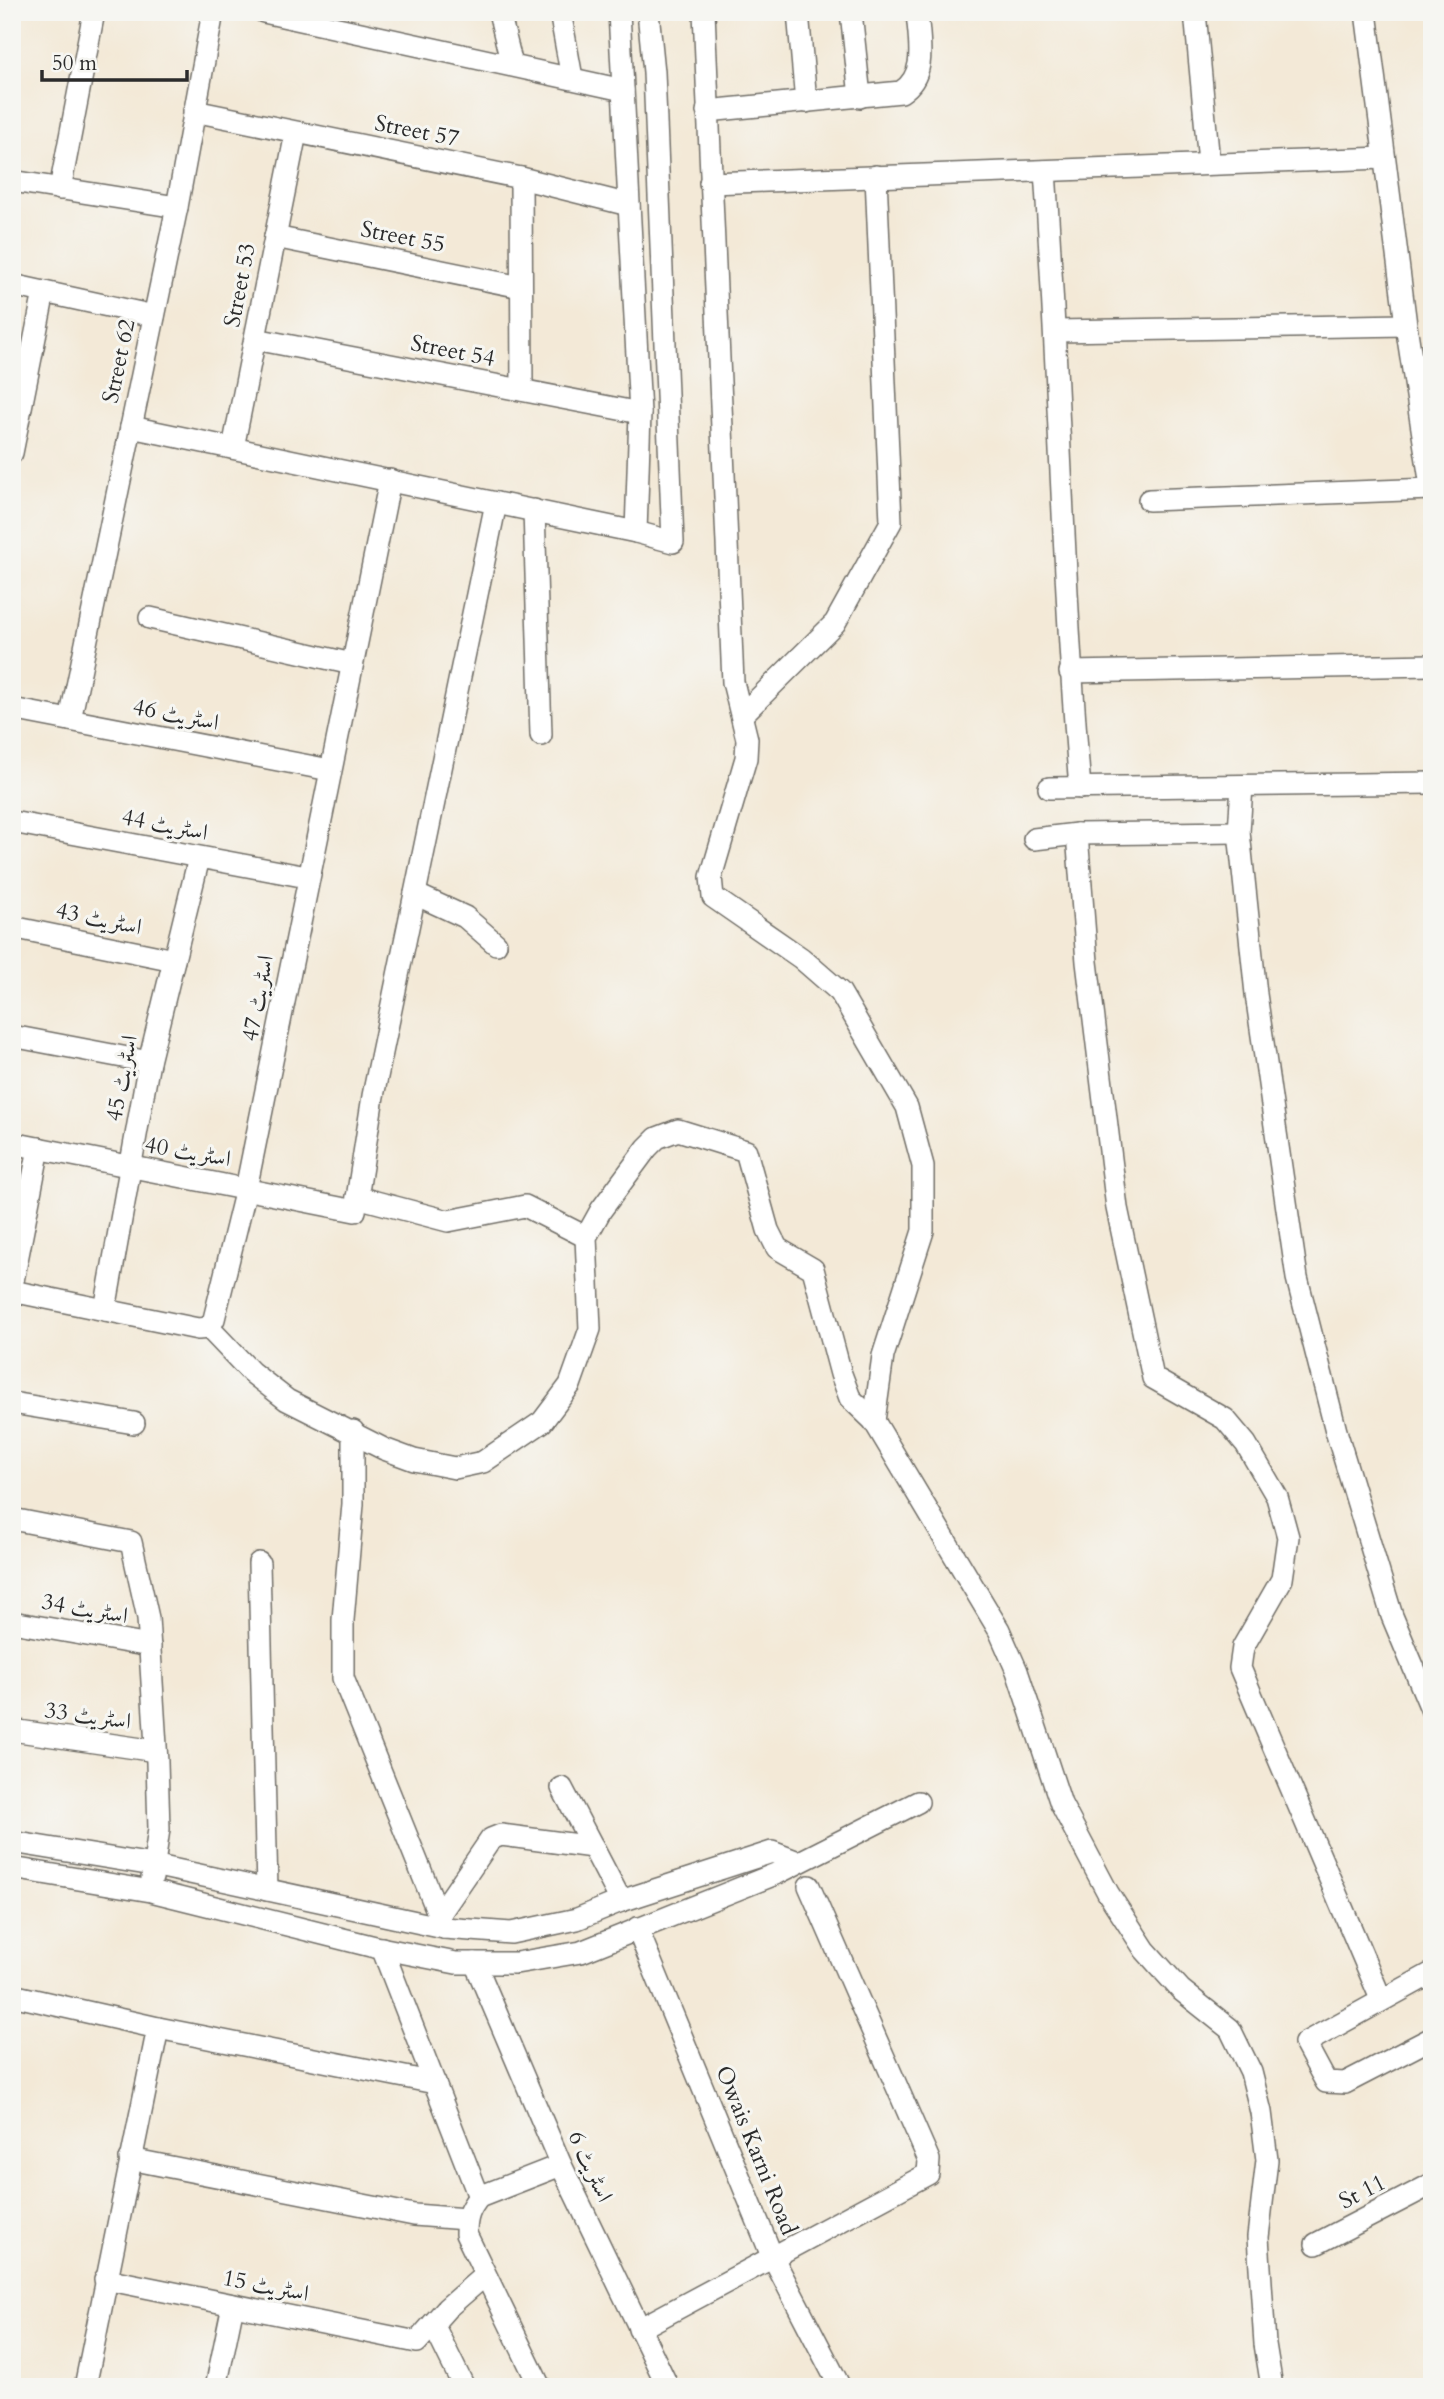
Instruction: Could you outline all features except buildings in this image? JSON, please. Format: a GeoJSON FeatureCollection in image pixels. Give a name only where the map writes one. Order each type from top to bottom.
{"type":"FeatureCollection","features":[{"type":"Feature","properties":{"kind":"street"},"geometry":{"type":"LineString","coordinates":[[60,189],[94,12]]}},
{"type":"Feature","properties":{"kind":"street","name":"Street 62"},"geometry":{"type":"LineString","coordinates":[[70,720],[177,207],[213,12]]}},
{"type":"Feature","properties":{"kind":"street"},"geometry":{"type":"LineString","coordinates":[[264,12],[623,90]]}},
{"type":"Feature","properties":{"kind":"street"},"geometry":{"type":"LineString","coordinates":[[499,12],[512,65]]}},
{"type":"Feature","properties":{"kind":"street"},"geometry":{"type":"LineString","coordinates":[[560,12],[572,78]]}},
{"type":"Feature","properties":{"kind":"street"},"geometry":{"type":"LineString","coordinates":[[619,12],[640,413],[636,532]]}},
{"type":"Feature","properties":{"kind":"street"},"geometry":{"type":"LineString","coordinates":[[131,427],[534,510],[673,542],[654,72],[648,12]]}},
{"type":"Feature","properties":{"kind":"street"},"geometry":{"type":"LineString","coordinates":[[704,12],[733,682],[742,715],[746,758],[711,877],[713,897],[802,958],[839,992],[907,1107],[923,1166],[923,1231],[883,1356],[874,1421]]}},
{"type":"Feature","properties":{"kind":"street"},"geometry":{"type":"LineString","coordinates":[[797,12],[806,102]]}},
{"type":"Feature","properties":{"kind":"street"},"geometry":{"type":"LineString","coordinates":[[851,12],[860,97]]}},
{"type":"Feature","properties":{"kind":"street"},"geometry":{"type":"LineString","coordinates":[[707,111],[901,92],[914,84],[919,62],[917,12]]}},
{"type":"Feature","properties":{"kind":"street"},"geometry":{"type":"LineString","coordinates":[[1195,12],[1209,163]]}},
{"type":"Feature","properties":{"kind":"street"},"geometry":{"type":"LineString","coordinates":[[1149,500],[1432,491],[1406,325],[1366,12]]}},
{"type":"Feature","properties":{"kind":"street","name":"Street 57"},"geometry":{"type":"LineString","coordinates":[[194,111],[522,178],[629,205]]}},
{"type":"Feature","properties":{"kind":"street","name":"Street 53"},"geometry":{"type":"LineString","coordinates":[[233,448],[296,133]]}},
{"type":"Feature","properties":{"kind":"street"},"geometry":{"type":"LineString","coordinates":[[710,183],[1384,158]]}},
{"type":"Feature","properties":{"kind":"street"},"geometry":{"type":"LineString","coordinates":[[1045,172],[1056,331],[1070,672],[1080,788]]}},
{"type":"Feature","properties":{"kind":"street"},"geometry":{"type":"LineString","coordinates":[[742,715],[835,623],[891,523],[876,176]]}},
{"type":"Feature","properties":{"kind":"street"},"geometry":{"type":"LineString","coordinates":[[522,178],[522,390]]}},
{"type":"Feature","properties":{"kind":"street"},"geometry":{"type":"LineString","coordinates":[[12,181],[177,207]]}},
{"type":"Feature","properties":{"kind":"street","name":"Street 55"},"geometry":{"type":"LineString","coordinates":[[275,237],[521,287]]}},
{"type":"Feature","properties":{"kind":"street"},"geometry":{"type":"LineString","coordinates":[[12,285],[154,316]]}},
{"type":"Feature","properties":{"kind":"street"},"geometry":{"type":"LineString","coordinates":[[12,453],[44,292]]}},
{"type":"Feature","properties":{"kind":"street"},"geometry":{"type":"LineString","coordinates":[[1056,331],[1406,325]]}},
{"type":"Feature","properties":{"kind":"street","name":"Street 54"},"geometry":{"type":"LineString","coordinates":[[255,339],[640,413]]}},
{"type":"Feature","properties":{"kind":"street","name":"اسٹریٹ 47"},"geometry":{"type":"LineString","coordinates":[[209,1328],[214,1319],[246,1189],[307,877],[390,480]]}},
{"type":"Feature","properties":{"kind":"street"},"geometry":{"type":"LineString","coordinates":[[356,1204],[373,1096],[496,503]]}},
{"type":"Feature","properties":{"kind":"street"},"geometry":{"type":"LineString","coordinates":[[534,510],[541,736]]}},
{"type":"Feature","properties":{"kind":"street"},"geometry":{"type":"LineString","coordinates":[[150,618],[352,664]]}},
{"type":"Feature","properties":{"kind":"street"},"geometry":{"type":"LineString","coordinates":[[1070,672],[1432,664]]}},
{"type":"Feature","properties":{"kind":"street","name":"اسٹریٹ 46"},"geometry":{"type":"LineString","coordinates":[[12,709],[330,770]]}},
{"type":"Feature","properties":{"kind":"street"},"geometry":{"type":"LineString","coordinates":[[1049,788],[1432,783]]}},
{"type":"Feature","properties":{"kind":"street"},"geometry":{"type":"LineString","coordinates":[[1242,786],[1239,832],[1256,994],[1297,1278],[1336,1431],[1392,1616],[1432,1711]]}},
{"type":"Feature","properties":{"kind":"street","name":"اسٹریٹ 44"},"geometry":{"type":"LineString","coordinates":[[12,822],[307,877]]}},
{"type":"Feature","properties":{"kind":"street"},"geometry":{"type":"LineString","coordinates":[[1034,839],[1077,834],[1239,832]]}},
{"type":"Feature","properties":{"kind":"street"},"geometry":{"type":"LineString","coordinates":[[1077,834],[1087,962],[1117,1208],[1153,1378],[1225,1419],[1246,1444],[1277,1497],[1288,1537],[1282,1579],[1243,1647],[1240,1668],[1381,1999]]}},
{"type":"Feature","properties":{"kind":"street","name":"اسٹریٹ 45"},"geometry":{"type":"LineString","coordinates":[[105,1310],[149,1062],[199,858]]}},
{"type":"Feature","properties":{"kind":"street"},"geometry":{"type":"LineString","coordinates":[[415,894],[465,917],[496,944]]}},
{"type":"Feature","properties":{"kind":"street","name":"اسٹریٹ 43"},"geometry":{"type":"LineString","coordinates":[[12,927],[174,960]]}},
{"type":"Feature","properties":{"kind":"street"},"geometry":{"type":"LineString","coordinates":[[12,1036],[149,1062]]}},
{"type":"Feature","properties":{"kind":"street"},"geometry":{"type":"LineString","coordinates":[[39,1148],[12,1289],[198,1329],[209,1328],[251,1372],[278,1394],[398,1455],[454,1468],[483,1462],[526,1436],[542,1422],[570,1385],[587,1344],[590,1315],[586,1237],[601,1210],[657,1138],[678,1130],[746,1151],[768,1230],[777,1248],[813,1269],[850,1398],[874,1421],[999,1630],[1017,1671],[1061,1804],[1108,1893],[1144,1950],[1181,1990],[1230,2029],[1251,2072],[1261,2112],[1267,2160],[1258,2237],[1265,2344],[1272,2387]]}},
{"type":"Feature","properties":{"kind":"street","name":"اسٹریٹ 40"},"geometry":{"type":"LineString","coordinates":[[12,1143],[246,1189],[356,1204],[448,1221],[525,1206],[586,1237]]}},
{"type":"Feature","properties":{"kind":"street"},"geometry":{"type":"LineString","coordinates":[[12,1403],[134,1423]]}},
{"type":"Feature","properties":{"kind":"street"},"geometry":{"type":"LineString","coordinates":[[353,1431],[354,1504],[343,1620],[343,1678],[442,1922]]}},
{"type":"Feature","properties":{"kind":"street"},"geometry":{"type":"LineString","coordinates":[[12,1519],[131,1542],[148,1618],[156,1751],[159,1829],[151,1891]]}},
{"type":"Feature","properties":{"kind":"street"},"geometry":{"type":"LineString","coordinates":[[260,1563],[267,1890]]}},
{"type":"Feature","properties":{"kind":"street","name":"اسٹریٹ 34"},"geometry":{"type":"LineString","coordinates":[[12,1622],[149,1646]]}},
{"type":"Feature","properties":{"kind":"street","name":"اسٹریٹ 33"},"geometry":{"type":"LineString","coordinates":[[12,1730],[156,1751]]}},
{"type":"Feature","properties":{"kind":"street"},"geometry":{"type":"LineString","coordinates":[[562,1788],[621,1901]]}},
{"type":"Feature","properties":{"kind":"street"},"geometry":{"type":"LineString","coordinates":[[12,1868],[151,1891],[456,1964],[516,1963],[581,1952],[798,1862],[918,1802]]}},
{"type":"Feature","properties":{"kind":"street"},"geometry":{"type":"LineString","coordinates":[[442,1922],[491,1839],[501,1835],[593,1847]]}},
{"type":"Feature","properties":{"kind":"street"},"geometry":{"type":"LineString","coordinates":[[12,1842],[153,1865],[267,1890],[511,1933],[577,1919],[621,1901],[772,1852],[798,1862]]}},
{"type":"Feature","properties":{"kind":"street"},"geometry":{"type":"LineString","coordinates":[[639,2329],[928,2174],[929,2160],[809,1886]]}},
{"type":"Feature","properties":{"kind":"street","name":"Owais Karni Road"},"geometry":{"type":"LineString","coordinates":[[637,1928],[772,2256],[840,2387]]}},
{"type":"Feature","properties":{"kind":"street"},"geometry":{"type":"LineString","coordinates":[[382,1948],[479,2197]]}},
{"type":"Feature","properties":{"kind":"street","name":"اسٹریٹ 6"},"geometry":{"type":"LineString","coordinates":[[475,1963],[561,2165],[668,2387]]}},
{"type":"Feature","properties":{"kind":"street"},"geometry":{"type":"LineString","coordinates":[[1432,1973],[1305,2043],[1326,2082],[1345,2084],[1432,2038]]}},
{"type":"Feature","properties":{"kind":"street"},"geometry":{"type":"LineString","coordinates":[[12,1996],[435,2083]]}},
{"type":"Feature","properties":{"kind":"street"},"geometry":{"type":"LineString","coordinates":[[85,2387],[158,2028]]}},
{"type":"Feature","properties":{"kind":"street"},"geometry":{"type":"LineString","coordinates":[[130,2159],[414,2215],[466,2219]]}},
{"type":"Feature","properties":{"kind":"street"},"geometry":{"type":"LineString","coordinates":[[540,2387],[466,2234],[466,2219],[470,2207],[479,2197],[561,2165]]}},
{"type":"Feature","properties":{"kind":"street","name":"St 11"},"geometry":{"type":"LineString","coordinates":[[1316,2244],[1432,2184]]}},
{"type":"Feature","properties":{"kind":"street"},"geometry":{"type":"LineString","coordinates":[[464,2387],[433,2324],[485,2275]]}},
{"type":"Feature","properties":{"kind":"street","name":"اسٹریٹ 15"},"geometry":{"type":"LineString","coordinates":[[105,2279],[418,2342],[433,2324]]}},
{"type":"Feature","properties":{"kind":"street"},"geometry":{"type":"LineString","coordinates":[[216,2387],[233,2305]]}}]}
